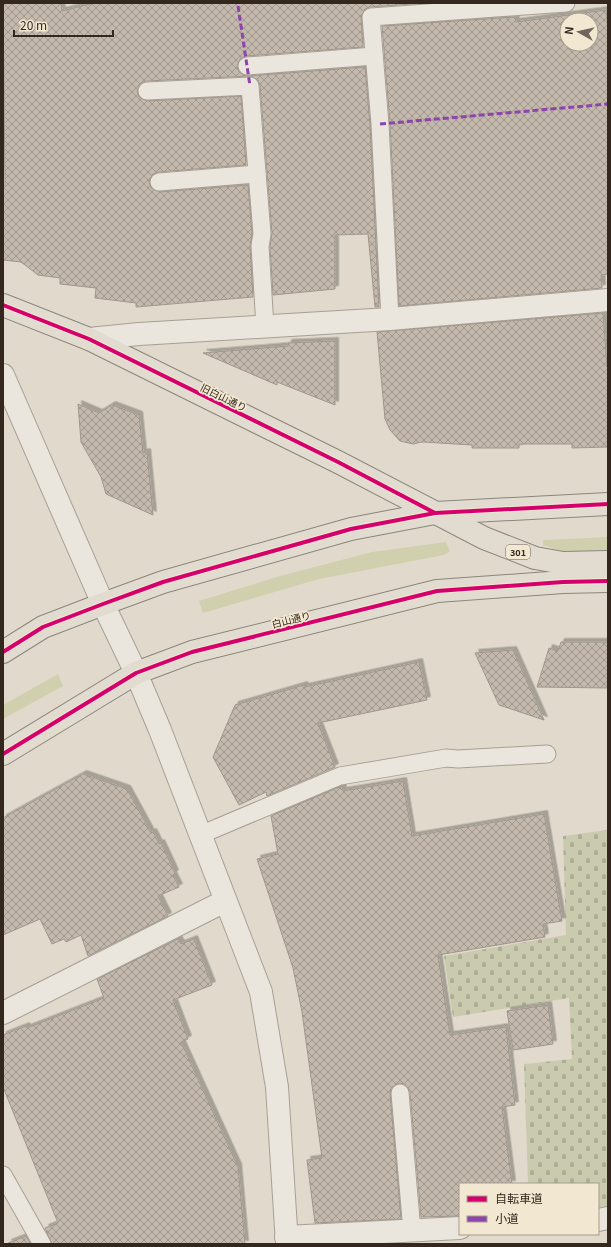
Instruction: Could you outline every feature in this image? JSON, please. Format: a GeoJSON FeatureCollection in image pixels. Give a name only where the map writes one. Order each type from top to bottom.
{"type":"FeatureCollection","features":[{"type":"Feature","properties":{"kind":"main road","name":"旧白山通り"},"geometry":{"type":"LineString","coordinates":[[3,305],[89,339],[338,462],[435,513]]}},
{"type":"Feature","properties":{"kind":"main road"},"geometry":{"type":"LineString","coordinates":[[3,652],[43,627],[163,582],[351,529],[435,513],[608,504]]}},
{"type":"Feature","properties":{"kind":"main road","name":"301"},"geometry":{"type":"LineString","coordinates":[[435,513],[484,538],[535,558],[563,563],[608,562]]}},
{"type":"Feature","properties":{"kind":"main road","name":"白山通り"},"geometry":{"type":"LineString","coordinates":[[3,754],[136,673],[192,652],[437,591],[563,582],[608,581]]}},
{"type":"Feature","properties":{"kind":"street"},"geometry":{"type":"LineString","coordinates":[[89,339],[140,334],[390,319],[608,300]]}},
{"type":"Feature","properties":{"kind":"street"},"geometry":{"type":"LineString","coordinates":[[3,375],[160,730],[261,992],[277,1087],[286,1240],[459,1228]]}},
{"type":"Feature","properties":{"kind":"street"},"geometry":{"type":"LineString","coordinates":[[3,1013],[225,901]]}},
{"type":"Feature","properties":{"kind":"lane"},"geometry":{"type":"LineString","coordinates":[[390,319],[380,124],[371,16],[566,3]]}},
{"type":"Feature","properties":{"kind":"lane"},"geometry":{"type":"LineString","coordinates":[[247,66],[374,56]]}},
{"type":"Feature","properties":{"kind":"lane"},"geometry":{"type":"LineString","coordinates":[[147,91],[250,86],[262,234],[260,246],[265,327]]}},
{"type":"Feature","properties":{"kind":"lane"},"geometry":{"type":"LineString","coordinates":[[159,182],[257,174]]}},
{"type":"Feature","properties":{"kind":"lane"},"geometry":{"type":"LineString","coordinates":[[200,835],[340,776],[446,758],[458,760],[547,754]]}},
{"type":"Feature","properties":{"kind":"lane"},"geometry":{"type":"LineString","coordinates":[[400,1093],[412,1231]]}},
{"type":"Feature","properties":{"kind":"lane"},"geometry":{"type":"LineString","coordinates":[[3,1175],[42,1244]]}},
{"type":"Feature","properties":{"kind":"green space"},"geometry":{"type":"Polygon","coordinates":[[[608,537],[608,551],[565,553],[543,545],[543,540],[608,537]]]}},
{"type":"Feature","properties":{"kind":"green space"},"geometry":{"type":"Polygon","coordinates":[[[446,542],[450,551],[444,555],[319,579],[203,613],[199,601],[280,576],[372,552],[446,542]]]}},
{"type":"Feature","properties":{"kind":"green space"},"geometry":{"type":"Polygon","coordinates":[[[58,674],[63,686],[3,719],[3,705],[58,674]]]}},
{"type":"Feature","properties":{"kind":"green space"},"geometry":{"type":"Polygon","coordinates":[[[608,830],[608,1209],[599,1210],[599,1183],[528,1183],[524,1064],[572,1059],[569,998],[453,1017],[444,956],[566,935],[563,836],[608,830]]]}},
{"type":"Feature","properties":{"kind":"building"},"geometry":{"type":"Polygon","coordinates":[[[3,3],[61,3],[62,11],[94,3],[426,3],[370,7],[365,9],[361,17],[363,47],[246,56],[241,58],[237,66],[239,72],[248,76],[365,67],[370,125],[379,307],[375,307],[368,234],[335,235],[335,289],[273,295],[270,247],[272,233],[260,85],[258,80],[250,76],[147,81],[141,83],[137,91],[139,97],[147,101],[241,96],[246,165],[158,172],[153,174],[149,182],[151,188],[160,192],[248,185],[252,234],[250,247],[253,297],[136,307],[136,303],[95,298],[96,288],[60,284],[60,278],[38,275],[21,262],[3,260],[3,185],[5,186],[3,3]]]}},
{"type":"Feature","properties":{"kind":"building"},"geometry":{"type":"Polygon","coordinates":[[[606,10],[608,29],[608,274],[601,275],[602,288],[399,306],[390,123],[382,26],[515,17],[516,22],[559,16],[559,52],[599,52],[599,12],[591,12],[606,10]]]}},
{"type":"Feature","properties":{"kind":"building"},"geometry":{"type":"Polygon","coordinates":[[[603,313],[608,367],[608,447],[572,448],[572,444],[519,444],[519,448],[472,448],[472,445],[422,442],[413,444],[400,441],[390,430],[385,419],[377,332],[603,313]]]}},
{"type":"Feature","properties":{"kind":"building"},"geometry":{"type":"Polygon","coordinates":[[[335,341],[335,405],[277,382],[277,385],[203,353],[288,346],[288,343],[335,341]]]}},
{"type":"Feature","properties":{"kind":"building"},"geometry":{"type":"Polygon","coordinates":[[[78,404],[99,413],[112,405],[139,415],[143,453],[147,452],[153,515],[106,494],[101,477],[81,442],[78,404]]]}},
{"type":"Feature","properties":{"kind":"building"},"geometry":{"type":"Polygon","coordinates":[[[561,642],[608,642],[608,688],[537,687],[549,648],[558,651],[561,642]]]}},
{"type":"Feature","properties":{"kind":"building"},"geometry":{"type":"Polygon","coordinates":[[[513,650],[544,720],[499,705],[475,653],[513,650]]]}},
{"type":"Feature","properties":{"kind":"building"},"geometry":{"type":"Polygon","coordinates":[[[419,662],[427,700],[318,723],[335,767],[267,796],[266,792],[239,805],[213,757],[235,705],[304,685],[305,687],[419,662]]]}},
{"type":"Feature","properties":{"kind":"building"},"geometry":{"type":"Polygon","coordinates":[[[83,774],[127,789],[151,833],[153,832],[159,844],[161,843],[175,873],[173,875],[179,887],[158,896],[168,916],[88,956],[81,935],[66,942],[64,939],[52,944],[40,919],[3,935],[3,818],[83,774]]]}},
{"type":"Feature","properties":{"kind":"building"},"geometry":{"type":"Polygon","coordinates":[[[403,781],[412,836],[544,814],[562,921],[543,924],[545,937],[438,955],[450,1035],[506,1027],[515,1105],[502,1107],[512,1183],[459,1183],[459,1216],[421,1217],[410,1092],[405,1084],[399,1083],[391,1088],[390,1094],[401,1219],[315,1223],[307,1160],[322,1158],[302,1012],[293,968],[257,859],[278,854],[271,816],[342,786],[343,791],[403,781]]]}},
{"type":"Feature","properties":{"kind":"building"},"geometry":{"type":"Polygon","coordinates":[[[178,939],[181,944],[194,939],[212,985],[173,1000],[188,1039],[181,1042],[238,1167],[245,1244],[52,1244],[45,1228],[58,1223],[3,1087],[3,1035],[26,1026],[27,1028],[104,998],[97,979],[178,939]]]}},
{"type":"Feature","properties":{"kind":"building"},"geometry":{"type":"Polygon","coordinates":[[[548,1005],[553,1044],[513,1050],[507,1011],[548,1005]]]}},
{"type":"Feature","properties":{"kind":"building"},"geometry":{"type":"Polygon","coordinates":[[[26,1236],[31,1244],[8,1244],[8,1243],[26,1236]]]}},
{"type":"Feature","properties":{"kind":"marked path"},"geometry":{"type":"LineString","coordinates":[[238,6],[250,86]]}},
{"type":"Feature","properties":{"kind":"marked path"},"geometry":{"type":"LineString","coordinates":[[380,124],[608,104]]}},
{"type":"Feature","properties":{"kind":"cycle path"},"geometry":{"type":"LineString","coordinates":[[3,305],[89,339],[338,462],[435,513]]}},
{"type":"Feature","properties":{"kind":"cycle path"},"geometry":{"type":"LineString","coordinates":[[3,652],[43,627],[163,582],[351,529],[435,513],[608,504]]}},
{"type":"Feature","properties":{"kind":"cycle path"},"geometry":{"type":"LineString","coordinates":[[3,754],[136,673],[192,652],[437,591],[563,582],[608,581]]}}]}
